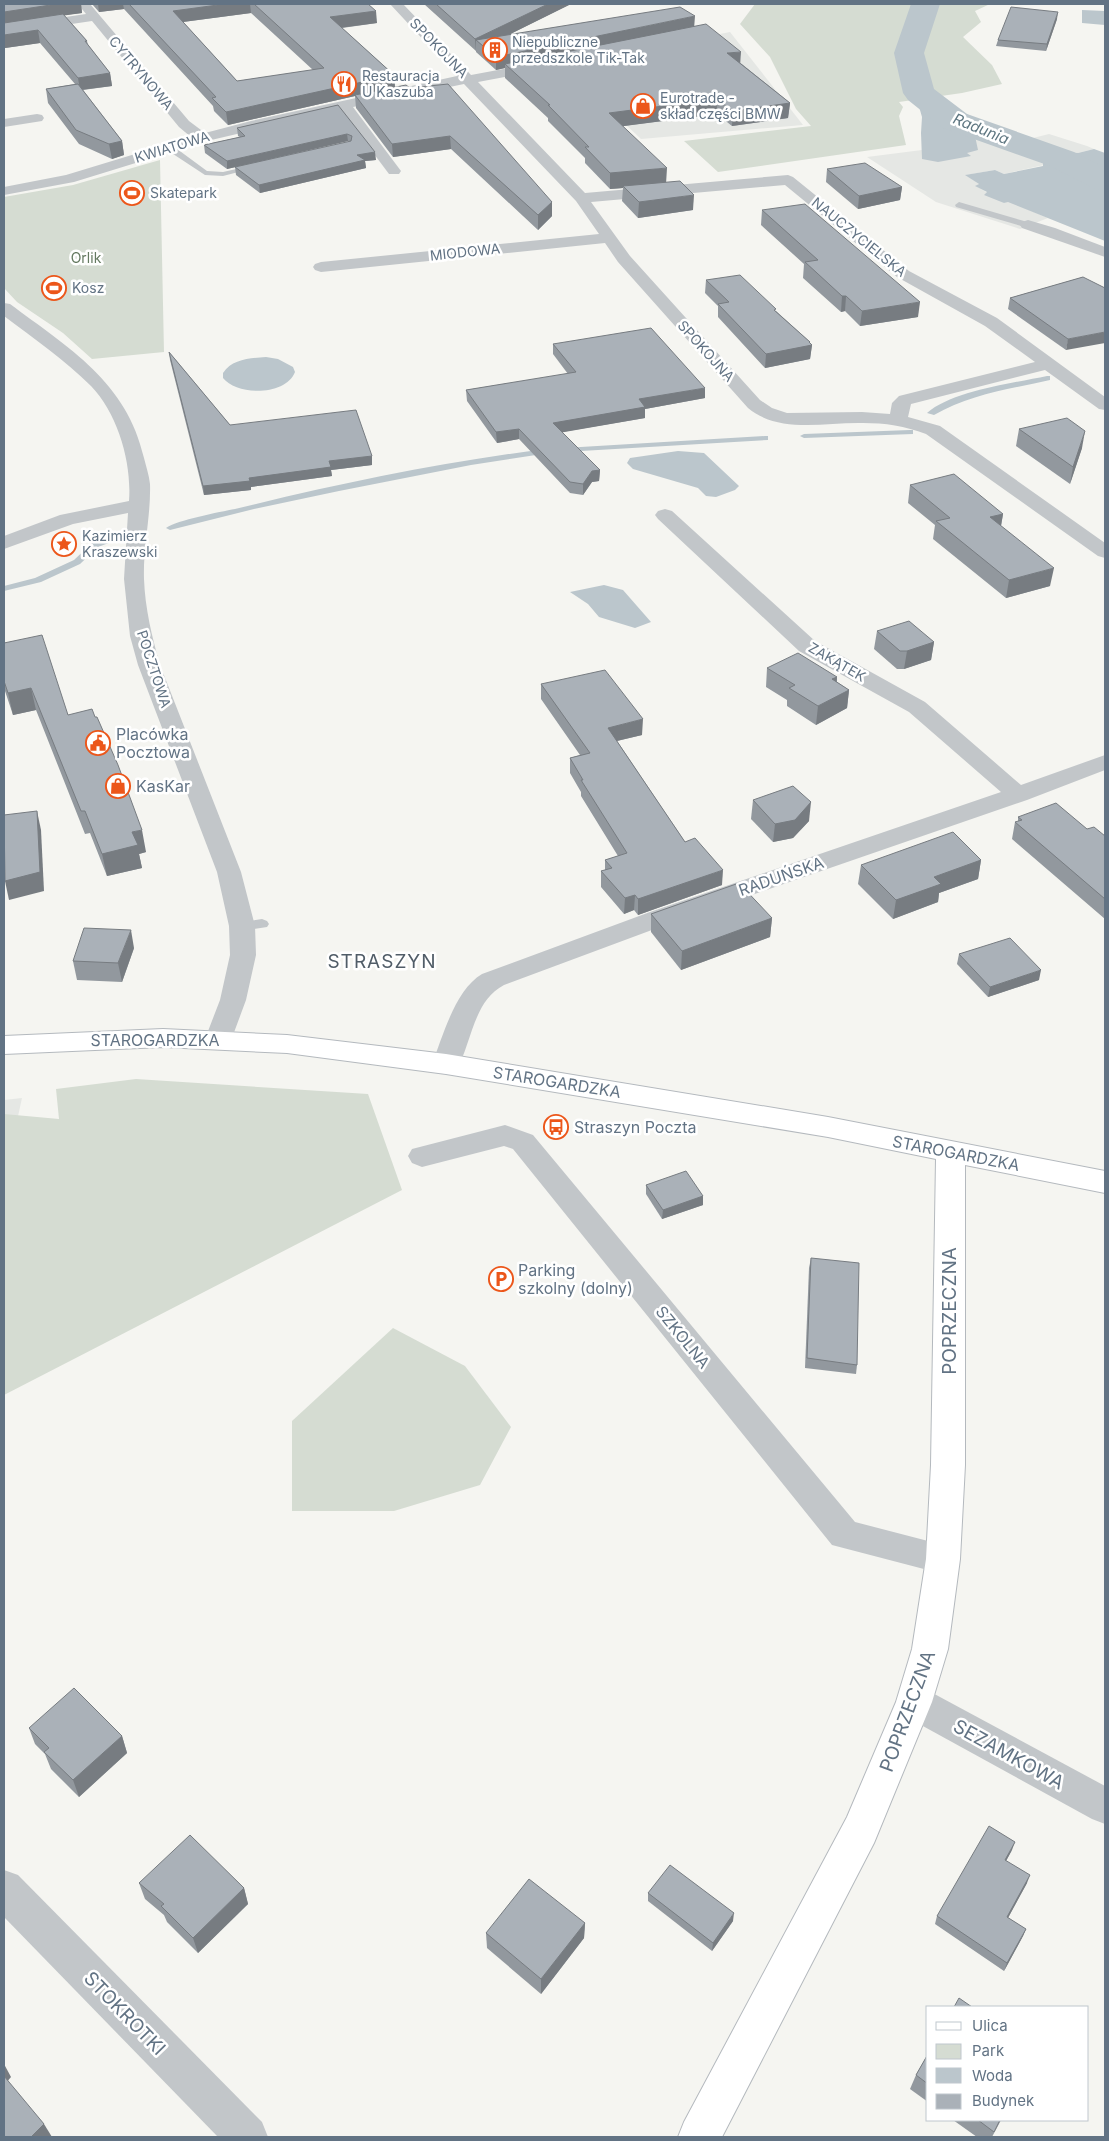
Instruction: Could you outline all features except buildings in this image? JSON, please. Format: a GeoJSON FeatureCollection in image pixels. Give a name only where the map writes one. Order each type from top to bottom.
{"type":"FeatureCollection","features":[{"type":"Feature","properties":{"kind":"main road","name":"STAROGARDZKA"},"geometry":{"type":"LineString","coordinates":[[4,1046],[163,1038],[219,1039],[287,1044],[446,1064],[828,1128],[1105,1182]]}},
{"type":"Feature","properties":{"kind":"main road","name":"POPRZECZNA"},"geometry":{"type":"LineString","coordinates":[[700,2137],[861,1830],[914,1702],[930,1649],[943,1559],[948,1465],[951,1152]]}},
{"type":"Feature","properties":{"kind":"street","name":"CYTRYNOWA"},"geometry":{"type":"LineString","coordinates":[[84,4],[184,124],[202,138]]}},
{"type":"Feature","properties":{"kind":"street","name":"SPOKOJNA"},"geometry":{"type":"LineString","coordinates":[[396,4],[581,198],[597,218],[608,238],[624,259],[762,411],[787,419],[898,419],[933,430],[1105,552]]}},
{"type":"Feature","properties":{"kind":"street"},"geometry":{"type":"LineString","coordinates":[[4,30],[94,17]]}},
{"type":"Feature","properties":{"kind":"street","name":"KWIATOWA"},"geometry":{"type":"LineString","coordinates":[[4,191],[69,179],[202,138],[341,105],[557,63]]}},
{"type":"Feature","properties":{"kind":"street"},"geometry":{"type":"LineString","coordinates":[[341,105],[349,111],[394,171]]}},
{"type":"Feature","properties":{"kind":"street"},"geometry":{"type":"LineString","coordinates":[[4,123],[37,118]]}},
{"type":"Feature","properties":{"kind":"street","name":"NAUCZYCIELSKA"},"geometry":{"type":"LineString","coordinates":[[581,198],[788,180],[903,274],[991,322],[1105,405]]}},
{"type":"Feature","properties":{"kind":"street"},"geometry":{"type":"LineString","coordinates":[[1028,225],[1105,252]]}},
{"type":"Feature","properties":{"kind":"street","name":"MIODOWA"},"geometry":{"type":"LineString","coordinates":[[321,266],[608,238]]}},
{"type":"Feature","properties":{"kind":"street","name":"POCZTOWA"},"geometry":{"type":"LineString","coordinates":[[4,308],[62,352],[99,384],[124,422],[131,442],[140,483],[134,580],[141,636],[150,665],[229,872],[252,925],[233,1000],[219,1039]]}},
{"type":"Feature","properties":{"kind":"street"},"geometry":{"type":"LineString","coordinates":[[898,419],[901,403],[905,400],[1048,364]]}},
{"type":"Feature","properties":{"kind":"street"},"geometry":{"type":"LineString","coordinates":[[4,543],[67,519],[114,508],[139,505]]}},
{"type":"Feature","properties":{"kind":"street","name":"ZAKĄTEK"},"geometry":{"type":"LineString","coordinates":[[665,516],[807,646],[918,707],[1019,795]]}},
{"type":"Feature","properties":{"kind":"street","name":"RADUŃSKA"},"geometry":{"type":"LineString","coordinates":[[446,1064],[478,992],[487,984],[511,972],[749,887],[1019,795],[1105,762]]}},
{"type":"Feature","properties":{"kind":"street","name":"SZKOLNA"},"geometry":{"type":"LineString","coordinates":[[422,1156],[505,1135],[523,1142],[844,1534],[943,1559]]}},
{"type":"Feature","properties":{"kind":"street","name":"SEZAMKOWA"},"geometry":{"type":"LineString","coordinates":[[914,1702],[1105,1806]]}},
{"type":"Feature","properties":{"kind":"street","name":"STOKROTKI"},"geometry":{"type":"LineString","coordinates":[[4,1889],[247,2137]]}},
{"type":"Feature","properties":{"kind":"lane"},"geometry":{"type":"LineString","coordinates":[[170,148],[205,173],[223,174],[262,165]]}},
{"type":"Feature","properties":{"kind":"lane"},"geometry":{"type":"LineString","coordinates":[[960,205],[1028,225]]}},
{"type":"Feature","properties":{"kind":"shaded area"},"geometry":{"type":"Polygon","coordinates":[[[730,32],[803,125],[641,139],[563,65],[730,32]]]}},
{"type":"Feature","properties":{"kind":"shaded area"},"geometry":{"type":"Polygon","coordinates":[[[1049,134],[1094,149],[1078,153],[1065,152],[1044,165],[1004,174],[995,170],[966,175],[979,184],[976,186],[1004,203],[1008,201],[1048,218],[1020,229],[936,202],[867,157],[922,150],[922,159],[967,153],[974,136],[1035,157],[1058,149],[1029,139],[1049,134]]]}},
{"type":"Feature","properties":{"kind":"shaded area"},"geometry":{"type":"Polygon","coordinates":[[[22,1098],[4,1180],[4,1100],[22,1098]]]}},
{"type":"Feature","properties":{"kind":"green space"},"geometry":{"type":"Polygon","coordinates":[[[755,4],[990,4],[975,11],[981,22],[963,37],[992,65],[1002,84],[962,93],[899,102],[903,107],[899,116],[906,145],[718,172],[684,141],[811,126],[796,109],[770,57],[740,24],[755,4]]]}},
{"type":"Feature","properties":{"kind":"green space","name":"Orlik"},"geometry":{"type":"Polygon","coordinates":[[[160,160],[164,352],[92,359],[63,333],[17,302],[4,288],[4,197],[73,185],[160,160]]]}},
{"type":"Feature","properties":{"kind":"green space"},"geometry":{"type":"Polygon","coordinates":[[[136,1079],[368,1094],[402,1190],[4,1395],[4,1114],[59,1119],[56,1089],[136,1079]]]}},
{"type":"Feature","properties":{"kind":"green space"},"geometry":{"type":"Polygon","coordinates":[[[393,1328],[465,1366],[511,1427],[480,1485],[394,1511],[292,1511],[292,1421],[393,1328]]]}},
{"type":"Feature","properties":{"kind":"water"},"geometry":{"type":"Polygon","coordinates":[[[1082,10],[1105,11],[1105,25],[1082,23],[1082,10]]]}},
{"type":"Feature","properties":{"kind":"water"},"geometry":{"type":"Polygon","coordinates":[[[910,84],[926,84],[957,108],[973,117],[1005,131],[1059,149],[1035,157],[975,136],[978,150],[967,153],[971,156],[938,162],[922,159],[922,117],[918,103],[911,93],[910,84]]]}},
{"type":"Feature","properties":{"kind":"water"},"geometry":{"type":"Polygon","coordinates":[[[1094,149],[1105,153],[1105,241],[1008,202],[1004,203],[984,195],[987,192],[975,186],[979,184],[965,175],[995,170],[1004,174],[1043,166],[1043,159],[1065,152],[1078,153],[1094,149]]]}},
{"type":"Feature","properties":{"kind":"water"},"geometry":{"type":"Polygon","coordinates":[[[266,357],[278,359],[293,367],[295,372],[290,380],[282,386],[261,391],[239,388],[223,378],[223,373],[227,368],[236,362],[266,357]]]}},
{"type":"Feature","properties":{"kind":"water"},"geometry":{"type":"Polygon","coordinates":[[[678,451],[704,453],[739,486],[735,490],[716,497],[706,496],[698,488],[633,469],[627,463],[630,458],[678,451]]]}},
{"type":"Feature","properties":{"kind":"water"},"geometry":{"type":"Polygon","coordinates":[[[604,585],[623,590],[651,622],[635,628],[599,617],[588,604],[570,592],[604,585]]]}},
{"type":"Feature","properties":{"kind":"waterway","name":"Radunia"},"geometry":{"type":"LineString","coordinates":[[925,4],[909,53],[919,93],[955,121],[1062,159],[1105,181]]}},
{"type":"Feature","properties":{"kind":"waterway"},"geometry":{"type":"LineString","coordinates":[[931,413],[972,395],[1047,378]]}},
{"type":"Feature","properties":{"kind":"waterway"},"geometry":{"type":"LineString","coordinates":[[804,436],[910,432]]}},
{"type":"Feature","properties":{"kind":"waterway"},"geometry":{"type":"LineString","coordinates":[[564,450],[765,438]]}},
{"type":"Feature","properties":{"kind":"waterway"},"geometry":{"type":"LineString","coordinates":[[170,528],[339,488],[489,459],[546,451]]}},
{"type":"Feature","properties":{"kind":"waterway"},"geometry":{"type":"LineString","coordinates":[[4,589],[38,580],[77,562],[95,545],[111,539]]}},
{"type":"Feature","properties":{"kind":"place","name":"Niepubliczne przedszkole Tik-Tak"},"geometry":{"type":"Point","coordinates":[495,50]}},
{"type":"Feature","properties":{"kind":"place","name":"Restauracja U Kaszuba"},"geometry":{"type":"Point","coordinates":[344,84]}},
{"type":"Feature","properties":{"kind":"place","name":"Eurotrade - skład części BMW"},"geometry":{"type":"Point","coordinates":[643,106]}},
{"type":"Feature","properties":{"kind":"place","name":"Skatepark"},"geometry":{"type":"Point","coordinates":[132,193]}},
{"type":"Feature","properties":{"kind":"place","name":"Kosz"},"geometry":{"type":"Point","coordinates":[54,288]}},
{"type":"Feature","properties":{"kind":"place","name":"Kazimierz Kraszewski"},"geometry":{"type":"Point","coordinates":[64,544]}},
{"type":"Feature","properties":{"kind":"place","name":"Placówka Pocztowa"},"geometry":{"type":"Point","coordinates":[98,743]}},
{"type":"Feature","properties":{"kind":"place","name":"KasKar"},"geometry":{"type":"Point","coordinates":[118,786]}},
{"type":"Feature","properties":{"kind":"place","name":"Straszyn Poczta"},"geometry":{"type":"Point","coordinates":[556,1127]}},
{"type":"Feature","properties":{"kind":"place","name":"Parking szkolny (dolny)"},"geometry":{"type":"Point","coordinates":[501,1279]}},
{"type":"Feature","properties":{"kind":"district","name":"STRASZYN"},"geometry":{"type":"Point","coordinates":[382,961]}}]}
